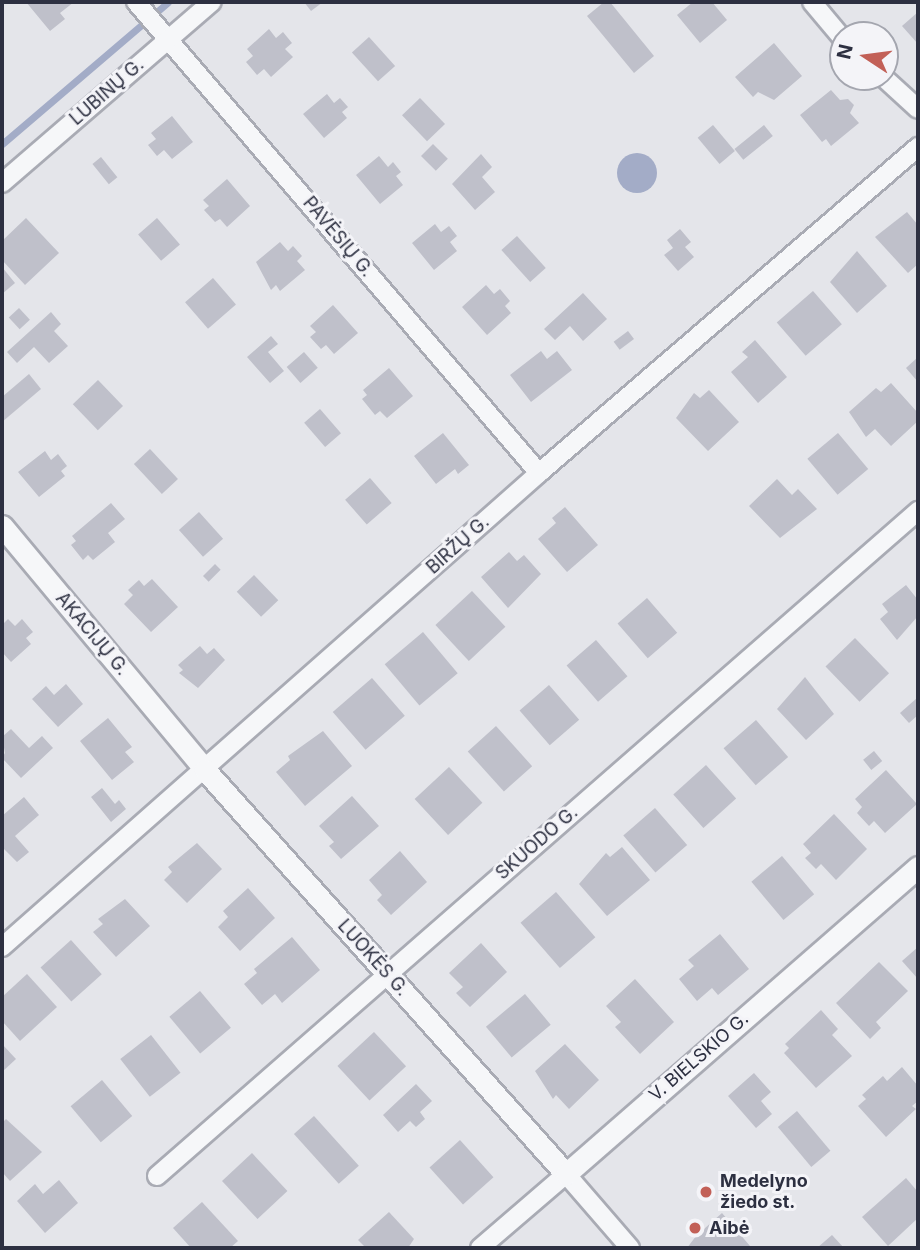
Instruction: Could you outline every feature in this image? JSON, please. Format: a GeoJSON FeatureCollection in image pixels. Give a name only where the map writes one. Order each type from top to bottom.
{"type":"FeatureCollection","features":[{"type":"Feature","properties":{"kind":"street","name":"LUBINŲ G."},"geometry":{"type":"LineString","coordinates":[[2,183],[165,34],[212,2]]}},
{"type":"Feature","properties":{"kind":"street"},"geometry":{"type":"LineString","coordinates":[[812,2],[829,22]]}},
{"type":"Feature","properties":{"kind":"street","name":"PAVĖSIŲ G."},"geometry":{"type":"LineString","coordinates":[[137,3],[539,473]]}},
{"type":"Feature","properties":{"kind":"street"},"geometry":{"type":"LineString","coordinates":[[898,91],[918,109]]}},
{"type":"Feature","properties":{"kind":"street","name":"BIRŽŲ G."},"geometry":{"type":"LineString","coordinates":[[2,947],[539,473],[918,148]]}},
{"type":"Feature","properties":{"kind":"street","name":"SKUODO G."},"geometry":{"type":"LineString","coordinates":[[157,1176],[918,511]]}},
{"type":"Feature","properties":{"kind":"street","name":"AKACIJŲ G."},"geometry":{"type":"LineString","coordinates":[[2,526],[182,742]]}},
{"type":"Feature","properties":{"kind":"street","name":"LUOKĖS G."},"geometry":{"type":"LineString","coordinates":[[182,742],[566,1174]]}},
{"type":"Feature","properties":{"kind":"street","name":"V. BIELSKIO G."},"geometry":{"type":"LineString","coordinates":[[480,1248],[918,867]]}},
{"type":"Feature","properties":{"kind":"street"},"geometry":{"type":"LineString","coordinates":[[566,1174],[630,1248]]}},
{"type":"Feature","properties":{"kind":"water"},"geometry":{"type":"Polygon","coordinates":[[[637,153],[651,159],[657,173],[651,187],[637,193],[623,187],[617,173],[623,159],[637,153]]]}},
{"type":"Feature","properties":{"kind":"building"},"geometry":{"type":"Polygon","coordinates":[[[26,2],[74,2],[60,13],[65,19],[50,31],[26,2]]]}},
{"type":"Feature","properties":{"kind":"building"},"geometry":{"type":"Polygon","coordinates":[[[304,2],[323,2],[311,11],[304,2]]]}},
{"type":"Feature","properties":{"kind":"building"},"geometry":{"type":"Polygon","coordinates":[[[604,2],[610,2],[654,56],[634,73],[587,16],[604,2]]]}},
{"type":"Feature","properties":{"kind":"building"},"geometry":{"type":"Polygon","coordinates":[[[693,2],[712,2],[727,20],[700,43],[677,15],[693,2]]]}},
{"type":"Feature","properties":{"kind":"building"},"geometry":{"type":"Polygon","coordinates":[[[918,12],[918,44],[902,26],[918,12]]]}},
{"type":"Feature","properties":{"kind":"building"},"geometry":{"type":"Polygon","coordinates":[[[269,29],[276,38],[283,32],[292,43],[285,49],[293,57],[271,77],[264,69],[257,75],[246,62],[253,56],[247,49],[269,29]]]}},
{"type":"Feature","properties":{"kind":"building"},"geometry":{"type":"Polygon","coordinates":[[[369,37],[395,66],[378,81],[352,52],[369,37]]]}},
{"type":"Feature","properties":{"kind":"building"},"geometry":{"type":"Polygon","coordinates":[[[774,43],[802,76],[774,100],[758,92],[753,97],[735,77],[774,43]]]}},
{"type":"Feature","properties":{"kind":"building"},"geometry":{"type":"Polygon","coordinates":[[[832,91],[840,100],[848,99],[854,105],[850,113],[859,123],[831,146],[826,139],[822,142],[800,115],[832,91]]]}},
{"type":"Feature","properties":{"kind":"building"},"geometry":{"type":"Polygon","coordinates":[[[327,94],[334,103],[340,98],[348,107],[342,112],[347,118],[324,138],[303,114],[327,94]]]}},
{"type":"Feature","properties":{"kind":"building"},"geometry":{"type":"Polygon","coordinates":[[[420,98],[445,124],[427,141],[402,115],[420,98]]]}},
{"type":"Feature","properties":{"kind":"building"},"geometry":{"type":"Polygon","coordinates":[[[172,116],[193,142],[172,159],[164,150],[157,156],[148,145],[156,139],[151,133],[172,116]]]}},
{"type":"Feature","properties":{"kind":"building"},"geometry":{"type":"Polygon","coordinates":[[[713,125],[735,151],[720,164],[698,138],[713,125]]]}},
{"type":"Feature","properties":{"kind":"building"},"geometry":{"type":"Polygon","coordinates":[[[764,125],[773,136],[743,160],[734,149],[764,125]]]}},
{"type":"Feature","properties":{"kind":"building"},"geometry":{"type":"Polygon","coordinates":[[[433,144],[448,159],[436,171],[421,156],[433,144]]]}},
{"type":"Feature","properties":{"kind":"building"},"geometry":{"type":"Polygon","coordinates":[[[481,154],[492,167],[482,177],[495,192],[475,210],[452,184],[481,154]]]}},
{"type":"Feature","properties":{"kind":"building"},"geometry":{"type":"Polygon","coordinates":[[[379,156],[388,167],[393,162],[401,172],[396,176],[403,185],[380,204],[356,175],[379,156]]]}},
{"type":"Feature","properties":{"kind":"building"},"geometry":{"type":"Polygon","coordinates":[[[101,157],[117,177],[109,184],[92,164],[101,157]]]}},
{"type":"Feature","properties":{"kind":"building"},"geometry":{"type":"Polygon","coordinates":[[[227,179],[250,206],[227,227],[220,219],[215,222],[204,210],[209,206],[203,200],[227,179]]]}},
{"type":"Feature","properties":{"kind":"building"},"geometry":{"type":"Polygon","coordinates":[[[907,212],[918,225],[918,264],[908,273],[875,237],[907,212]]]}},
{"type":"Feature","properties":{"kind":"building"},"geometry":{"type":"Polygon","coordinates":[[[26,218],[59,253],[25,285],[2,260],[2,241],[26,218]]]}},
{"type":"Feature","properties":{"kind":"building"},"geometry":{"type":"Polygon","coordinates":[[[157,218],[180,244],[161,261],[138,234],[157,218]]]}},
{"type":"Feature","properties":{"kind":"building"},"geometry":{"type":"Polygon","coordinates":[[[435,224],[441,232],[449,226],[457,236],[450,242],[457,251],[434,270],[412,243],[435,224]]]}},
{"type":"Feature","properties":{"kind":"building"},"geometry":{"type":"Polygon","coordinates":[[[680,229],[691,242],[685,247],[694,257],[678,271],[664,255],[673,248],[667,240],[680,229]]]}},
{"type":"Feature","properties":{"kind":"building"},"geometry":{"type":"Polygon","coordinates":[[[517,236],[546,268],[530,282],[501,250],[517,236]]]}},
{"type":"Feature","properties":{"kind":"building"},"geometry":{"type":"Polygon","coordinates":[[[280,242],[288,251],[293,246],[302,256],[297,261],[305,270],[280,291],[276,285],[271,290],[256,262],[280,242]]]}},
{"type":"Feature","properties":{"kind":"building"},"geometry":{"type":"Polygon","coordinates":[[[857,251],[887,286],[857,313],[830,282],[857,251]]]}},
{"type":"Feature","properties":{"kind":"building"},"geometry":{"type":"Polygon","coordinates":[[[2,267],[15,283],[2,294],[2,267]]]}},
{"type":"Feature","properties":{"kind":"building"},"geometry":{"type":"Polygon","coordinates":[[[213,278],[236,304],[208,329],[185,302],[213,278]]]}},
{"type":"Feature","properties":{"kind":"building"},"geometry":{"type":"Polygon","coordinates":[[[486,285],[494,294],[500,289],[510,301],[505,306],[511,313],[487,335],[462,307],[486,285]]]}},
{"type":"Feature","properties":{"kind":"building"},"geometry":{"type":"Polygon","coordinates":[[[813,291],[842,324],[806,356],[777,322],[813,291]]]}},
{"type":"Feature","properties":{"kind":"building"},"geometry":{"type":"Polygon","coordinates":[[[583,293],[607,319],[583,341],[570,326],[555,340],[544,329],[583,293]]]}},
{"type":"Feature","properties":{"kind":"building"},"geometry":{"type":"Polygon","coordinates":[[[333,305],[358,333],[334,354],[326,345],[321,349],[310,337],[316,332],[310,326],[333,305]]]}},
{"type":"Feature","properties":{"kind":"building"},"geometry":{"type":"Polygon","coordinates":[[[19,308],[30,320],[20,329],[9,318],[19,308]]]}},
{"type":"Feature","properties":{"kind":"building"},"geometry":{"type":"Polygon","coordinates":[[[51,312],[61,324],[54,331],[68,346],[49,363],[34,347],[17,363],[7,352],[51,312]]]}},
{"type":"Feature","properties":{"kind":"building"},"geometry":{"type":"Polygon","coordinates":[[[628,331],[634,339],[620,350],[614,342],[628,331]]]}},
{"type":"Feature","properties":{"kind":"building"},"geometry":{"type":"Polygon","coordinates":[[[271,336],[278,344],[268,352],[284,371],[270,383],[247,357],[271,336]]]}},
{"type":"Feature","properties":{"kind":"building"},"geometry":{"type":"Polygon","coordinates":[[[755,340],[787,377],[758,403],[731,372],[748,357],[742,352],[755,340]]]}},
{"type":"Feature","properties":{"kind":"building"},"geometry":{"type":"Polygon","coordinates":[[[541,351],[547,359],[557,351],[572,370],[531,402],[510,375],[541,351]]]}},
{"type":"Feature","properties":{"kind":"building"},"geometry":{"type":"Polygon","coordinates":[[[304,352],[318,368],[300,383],[287,367],[304,352]]]}},
{"type":"Feature","properties":{"kind":"building"},"geometry":{"type":"Polygon","coordinates":[[[918,357],[918,382],[906,368],[918,357]]]}},
{"type":"Feature","properties":{"kind":"building"},"geometry":{"type":"Polygon","coordinates":[[[389,368],[413,396],[387,418],[380,411],[375,415],[362,399],[367,395],[363,390],[389,368]]]}},
{"type":"Feature","properties":{"kind":"building"},"geometry":{"type":"Polygon","coordinates":[[[29,374],[41,389],[2,422],[2,397],[29,374]]]}},
{"type":"Feature","properties":{"kind":"building"},"geometry":{"type":"Polygon","coordinates":[[[98,380],[123,406],[98,430],[73,404],[98,380]]]}},
{"type":"Feature","properties":{"kind":"building"},"geometry":{"type":"Polygon","coordinates":[[[891,383],[918,413],[918,421],[891,446],[875,429],[866,437],[849,412],[876,388],[881,392],[891,383]]]}},
{"type":"Feature","properties":{"kind":"building"},"geometry":{"type":"Polygon","coordinates":[[[709,390],[739,422],[708,451],[676,418],[694,393],[700,398],[709,390]]]}},
{"type":"Feature","properties":{"kind":"building"},"geometry":{"type":"Polygon","coordinates":[[[320,409],[341,433],[325,447],[304,423],[320,409]]]}},
{"type":"Feature","properties":{"kind":"building"},"geometry":{"type":"Polygon","coordinates":[[[443,433],[469,465],[458,474],[455,469],[436,484],[414,456],[443,433]]]}},
{"type":"Feature","properties":{"kind":"building"},"geometry":{"type":"Polygon","coordinates":[[[838,433],[868,469],[838,495],[807,459],[838,433]]]}},
{"type":"Feature","properties":{"kind":"building"},"geometry":{"type":"Polygon","coordinates":[[[150,449],[178,479],[162,494],[134,464],[150,449]]]}},
{"type":"Feature","properties":{"kind":"building"},"geometry":{"type":"Polygon","coordinates":[[[45,451],[51,460],[58,454],[67,466],[61,471],[65,476],[39,497],[18,472],[45,451]]]}},
{"type":"Feature","properties":{"kind":"building"},"geometry":{"type":"Polygon","coordinates":[[[370,478],[392,503],[367,525],[345,500],[370,478]]]}},
{"type":"Feature","properties":{"kind":"building"},"geometry":{"type":"Polygon","coordinates":[[[777,479],[792,495],[798,489],[817,509],[780,538],[749,506],[777,479]]]}},
{"type":"Feature","properties":{"kind":"building"},"geometry":{"type":"Polygon","coordinates":[[[111,503],[125,519],[108,533],[115,542],[93,560],[88,555],[83,560],[71,545],[76,541],[72,536],[111,503]]]}},
{"type":"Feature","properties":{"kind":"building"},"geometry":{"type":"Polygon","coordinates":[[[565,507],[598,545],[567,572],[538,539],[556,523],[552,518],[565,507]]]}},
{"type":"Feature","properties":{"kind":"building"},"geometry":{"type":"Polygon","coordinates":[[[199,512],[223,539],[203,557],[179,530],[199,512]]]}},
{"type":"Feature","properties":{"kind":"building"},"geometry":{"type":"Polygon","coordinates":[[[509,552],[517,561],[524,555],[541,574],[508,608],[481,577],[509,552]]]}},
{"type":"Feature","properties":{"kind":"building"},"geometry":{"type":"Polygon","coordinates":[[[215,564],[221,570],[209,582],[203,576],[215,564]]]}},
{"type":"Feature","properties":{"kind":"building"},"geometry":{"type":"Polygon","coordinates":[[[254,575],[278,600],[261,617],[237,592],[254,575]]]}},
{"type":"Feature","properties":{"kind":"building"},"geometry":{"type":"Polygon","coordinates":[[[152,579],[178,607],[151,632],[124,604],[133,595],[128,590],[139,580],[144,586],[152,579]]]}},
{"type":"Feature","properties":{"kind":"building"},"geometry":{"type":"Polygon","coordinates":[[[906,585],[918,600],[918,616],[897,640],[880,619],[888,612],[882,604],[906,585]]]}},
{"type":"Feature","properties":{"kind":"building"},"geometry":{"type":"Polygon","coordinates":[[[472,591],[505,627],[469,661],[435,625],[472,591]]]}},
{"type":"Feature","properties":{"kind":"building"},"geometry":{"type":"Polygon","coordinates":[[[647,598],[677,633],[648,658],[618,624],[647,598]]]}},
{"type":"Feature","properties":{"kind":"building"},"geometry":{"type":"Polygon","coordinates":[[[8,619],[15,626],[22,619],[33,632],[26,638],[31,644],[11,662],[2,652],[2,625],[8,619]]]}},
{"type":"Feature","properties":{"kind":"building"},"geometry":{"type":"Polygon","coordinates":[[[423,632],[458,673],[419,706],[385,664],[423,632]]]}},
{"type":"Feature","properties":{"kind":"building"},"geometry":{"type":"Polygon","coordinates":[[[855,638],[889,673],[860,702],[826,666],[855,638]]]}},
{"type":"Feature","properties":{"kind":"building"},"geometry":{"type":"Polygon","coordinates":[[[596,640],[627,676],[598,702],[567,666],[596,640]]]}},
{"type":"Feature","properties":{"kind":"building"},"geometry":{"type":"Polygon","coordinates":[[[200,646],[207,654],[214,648],[225,660],[198,688],[179,673],[183,670],[178,665],[200,646]]]}},
{"type":"Feature","properties":{"kind":"building"},"geometry":{"type":"Polygon","coordinates":[[[805,677],[834,714],[806,740],[777,709],[805,677]]]}},
{"type":"Feature","properties":{"kind":"building"},"geometry":{"type":"Polygon","coordinates":[[[372,678],[405,716],[366,750],[333,712],[372,678]]]}},
{"type":"Feature","properties":{"kind":"building"},"geometry":{"type":"Polygon","coordinates":[[[66,684],[83,704],[58,727],[32,699],[46,686],[54,695],[66,684]]]}},
{"type":"Feature","properties":{"kind":"building"},"geometry":{"type":"Polygon","coordinates":[[[549,685],[579,720],[550,745],[520,711],[549,685]]]}},
{"type":"Feature","properties":{"kind":"building"},"geometry":{"type":"Polygon","coordinates":[[[917,698],[918,715],[909,723],[900,713],[917,698]]]}},
{"type":"Feature","properties":{"kind":"building"},"geometry":{"type":"Polygon","coordinates":[[[108,718],[132,747],[125,752],[134,762],[112,780],[80,741],[108,718]]]}},
{"type":"Feature","properties":{"kind":"building"},"geometry":{"type":"Polygon","coordinates":[[[756,720],[788,757],[756,785],[724,748],[756,720]]]}},
{"type":"Feature","properties":{"kind":"building"},"geometry":{"type":"Polygon","coordinates":[[[496,726],[532,766],[504,792],[468,751],[496,726]]]}},
{"type":"Feature","properties":{"kind":"building"},"geometry":{"type":"Polygon","coordinates":[[[11,729],[29,748],[42,736],[53,748],[21,778],[2,758],[5,753],[2,737],[11,729]]]}},
{"type":"Feature","properties":{"kind":"building"},"geometry":{"type":"Polygon","coordinates":[[[323,731],[352,766],[305,806],[276,772],[290,760],[288,756],[323,731]]]}},
{"type":"Feature","properties":{"kind":"building"},"geometry":{"type":"Polygon","coordinates":[[[874,751],[882,761],[871,770],[863,760],[874,751]]]}},
{"type":"Feature","properties":{"kind":"building"},"geometry":{"type":"Polygon","coordinates":[[[706,765],[736,798],[703,828],[673,794],[706,765]]]}},
{"type":"Feature","properties":{"kind":"building"},"geometry":{"type":"Polygon","coordinates":[[[449,767],[482,803],[448,835],[415,799],[449,767]]]}},
{"type":"Feature","properties":{"kind":"building"},"geometry":{"type":"Polygon","coordinates":[[[886,770],[917,804],[885,833],[874,821],[869,826],[857,813],[862,807],[855,799],[886,770]]]}},
{"type":"Feature","properties":{"kind":"building"},"geometry":{"type":"Polygon","coordinates":[[[102,788],[115,804],[119,800],[126,809],[111,822],[91,797],[102,788]]]}},
{"type":"Feature","properties":{"kind":"building"},"geometry":{"type":"Polygon","coordinates":[[[352,796],[379,826],[341,859],[329,846],[334,842],[319,826],[352,796]]]}},
{"type":"Feature","properties":{"kind":"building"},"geometry":{"type":"Polygon","coordinates":[[[24,797],[39,815],[15,836],[29,852],[17,862],[2,847],[2,816],[24,797]]]}},
{"type":"Feature","properties":{"kind":"building"},"geometry":{"type":"Polygon","coordinates":[[[655,808],[687,845],[655,873],[623,836],[655,808]]]}},
{"type":"Feature","properties":{"kind":"building"},"geometry":{"type":"Polygon","coordinates":[[[834,814],[867,849],[836,880],[821,864],[816,869],[805,858],[811,853],[803,844],[834,814]]]}},
{"type":"Feature","properties":{"kind":"building"},"geometry":{"type":"Polygon","coordinates":[[[197,843],[222,869],[187,903],[164,880],[172,872],[168,867],[197,843]]]}},
{"type":"Feature","properties":{"kind":"building"},"geometry":{"type":"Polygon","coordinates":[[[622,847],[650,880],[607,916],[579,884],[606,853],[610,857],[622,847]]]}},
{"type":"Feature","properties":{"kind":"building"},"geometry":{"type":"Polygon","coordinates":[[[400,851],[427,882],[391,915],[377,900],[382,895],[369,880],[400,851]]]}},
{"type":"Feature","properties":{"kind":"building"},"geometry":{"type":"Polygon","coordinates":[[[782,856],[814,894],[783,920],[751,882],[782,856]]]}},
{"type":"Feature","properties":{"kind":"building"},"geometry":{"type":"Polygon","coordinates":[[[248,888],[275,918],[240,951],[218,927],[228,917],[223,911],[248,888]]]}},
{"type":"Feature","properties":{"kind":"building"},"geometry":{"type":"Polygon","coordinates":[[[556,892],[595,937],[560,968],[521,923],[556,892]]]}},
{"type":"Feature","properties":{"kind":"building"},"geometry":{"type":"Polygon","coordinates":[[[125,899],[150,926],[116,957],[93,932],[103,924],[98,919],[125,899]]]}},
{"type":"Feature","properties":{"kind":"building"},"geometry":{"type":"Polygon","coordinates":[[[720,934],[749,969],[718,995],[712,988],[697,1001],[679,979],[694,966],[688,960],[720,934]]]}},
{"type":"Feature","properties":{"kind":"building"},"geometry":{"type":"Polygon","coordinates":[[[292,937],[320,970],[282,1003],[275,994],[262,1005],[244,984],[257,973],[254,969],[292,937]]]}},
{"type":"Feature","properties":{"kind":"building"},"geometry":{"type":"Polygon","coordinates":[[[71,940],[102,974],[71,1002],[41,967],[71,940]]]}},
{"type":"Feature","properties":{"kind":"building"},"geometry":{"type":"Polygon","coordinates":[[[481,943],[507,972],[470,1007],[456,993],[463,987],[449,973],[481,943]]]}},
{"type":"Feature","properties":{"kind":"building"},"geometry":{"type":"Polygon","coordinates":[[[918,947],[918,979],[902,961],[918,947]]]}},
{"type":"Feature","properties":{"kind":"building"},"geometry":{"type":"Polygon","coordinates":[[[879,962],[908,991],[876,1022],[881,1028],[870,1039],[836,1003],[879,962]]]}},
{"type":"Feature","properties":{"kind":"building"},"geometry":{"type":"Polygon","coordinates":[[[27,974],[57,1007],[20,1041],[2,1021],[2,997],[27,974]]]}},
{"type":"Feature","properties":{"kind":"building"},"geometry":{"type":"Polygon","coordinates":[[[635,979],[674,1022],[640,1054],[615,1027],[621,1022],[606,1006],[635,979]]]}},
{"type":"Feature","properties":{"kind":"building"},"geometry":{"type":"Polygon","coordinates":[[[200,991],[231,1028],[200,1053],[169,1017],[200,991]]]}},
{"type":"Feature","properties":{"kind":"building"},"geometry":{"type":"Polygon","coordinates":[[[525,994],[551,1025],[512,1057],[486,1027],[525,994]]]}},
{"type":"Feature","properties":{"kind":"building"},"geometry":{"type":"Polygon","coordinates":[[[821,1010],[838,1029],[832,1035],[852,1056],[816,1088],[784,1053],[789,1048],[785,1044],[821,1010]]]}},
{"type":"Feature","properties":{"kind":"building"},"geometry":{"type":"Polygon","coordinates":[[[374,1032],[406,1066],[369,1100],[337,1066],[374,1032]]]}},
{"type":"Feature","properties":{"kind":"building"},"geometry":{"type":"Polygon","coordinates":[[[151,1035],[181,1073],[150,1097],[120,1059],[151,1035]]]}},
{"type":"Feature","properties":{"kind":"building"},"geometry":{"type":"Polygon","coordinates":[[[2,1044],[16,1059],[2,1072],[2,1044]]]}},
{"type":"Feature","properties":{"kind":"building"},"geometry":{"type":"Polygon","coordinates":[[[565,1044],[599,1080],[569,1109],[556,1095],[553,1099],[535,1071],[565,1044]]]}},
{"type":"Feature","properties":{"kind":"building"},"geometry":{"type":"Polygon","coordinates":[[[902,1067],[918,1086],[918,1101],[912,1106],[916,1109],[886,1137],[858,1106],[866,1099],[862,1095],[883,1076],[887,1081],[902,1067]]]}},
{"type":"Feature","properties":{"kind":"building"},"geometry":{"type":"Polygon","coordinates":[[[754,1073],[771,1092],[761,1101],[772,1114],[756,1128],[728,1096],[754,1073]]]}},
{"type":"Feature","properties":{"kind":"building"},"geometry":{"type":"Polygon","coordinates":[[[102,1080],[132,1116],[101,1142],[71,1106],[102,1080]]]}},
{"type":"Feature","properties":{"kind":"building"},"geometry":{"type":"Polygon","coordinates":[[[416,1084],[432,1101],[420,1112],[425,1119],[416,1127],[410,1121],[398,1132],[383,1115],[416,1084]]]}},
{"type":"Feature","properties":{"kind":"building"},"geometry":{"type":"Polygon","coordinates":[[[797,1111],[830,1151],[811,1167],[778,1127],[797,1111]]]}},
{"type":"Feature","properties":{"kind":"building"},"geometry":{"type":"Polygon","coordinates":[[[314,1116],[359,1166],[339,1184],[294,1134],[314,1116]]]}},
{"type":"Feature","properties":{"kind":"building"},"geometry":{"type":"Polygon","coordinates":[[[6,1119],[42,1152],[10,1181],[2,1172],[2,1123],[6,1119]]]}},
{"type":"Feature","properties":{"kind":"building"},"geometry":{"type":"Polygon","coordinates":[[[460,1140],[493,1177],[463,1205],[430,1167],[460,1140]]]}},
{"type":"Feature","properties":{"kind":"building"},"geometry":{"type":"Polygon","coordinates":[[[252,1153],[287,1191],[257,1219],[222,1181],[252,1153]]]}},
{"type":"Feature","properties":{"kind":"building"},"geometry":{"type":"Polygon","coordinates":[[[906,1178],[918,1192],[918,1218],[888,1246],[862,1217],[906,1178]]]}},
{"type":"Feature","properties":{"kind":"building"},"geometry":{"type":"Polygon","coordinates":[[[59,1180],[78,1203],[45,1233],[17,1201],[35,1184],[43,1194],[59,1180]]]}},
{"type":"Feature","properties":{"kind":"building"},"geometry":{"type":"Polygon","coordinates":[[[202,1202],[238,1241],[230,1248],[191,1248],[173,1228],[202,1202]]]}},
{"type":"Feature","properties":{"kind":"building"},"geometry":{"type":"Polygon","coordinates":[[[389,1212],[414,1239],[408,1248],[366,1248],[358,1240],[389,1212]]]}},
{"type":"Feature","properties":{"kind":"building"},"geometry":{"type":"Polygon","coordinates":[[[722,1213],[750,1246],[687,1248],[696,1236],[691,1229],[699,1222],[704,1229],[722,1213]]]}},
{"type":"Feature","properties":{"kind":"building"},"geometry":{"type":"Polygon","coordinates":[[[832,1235],[844,1248],[817,1248],[832,1235]]]}},
{"type":"Feature","properties":{"kind":"waterway"},"geometry":{"type":"LineString","coordinates":[[2,144],[168,2]]}},
{"type":"Feature","properties":{"kind":"place","name":"Medelyno žiedo st."},"geometry":{"type":"Point","coordinates":[706,1192]}},
{"type":"Feature","properties":{"kind":"place","name":"Aibė"},"geometry":{"type":"Point","coordinates":[695,1228]}}]}
